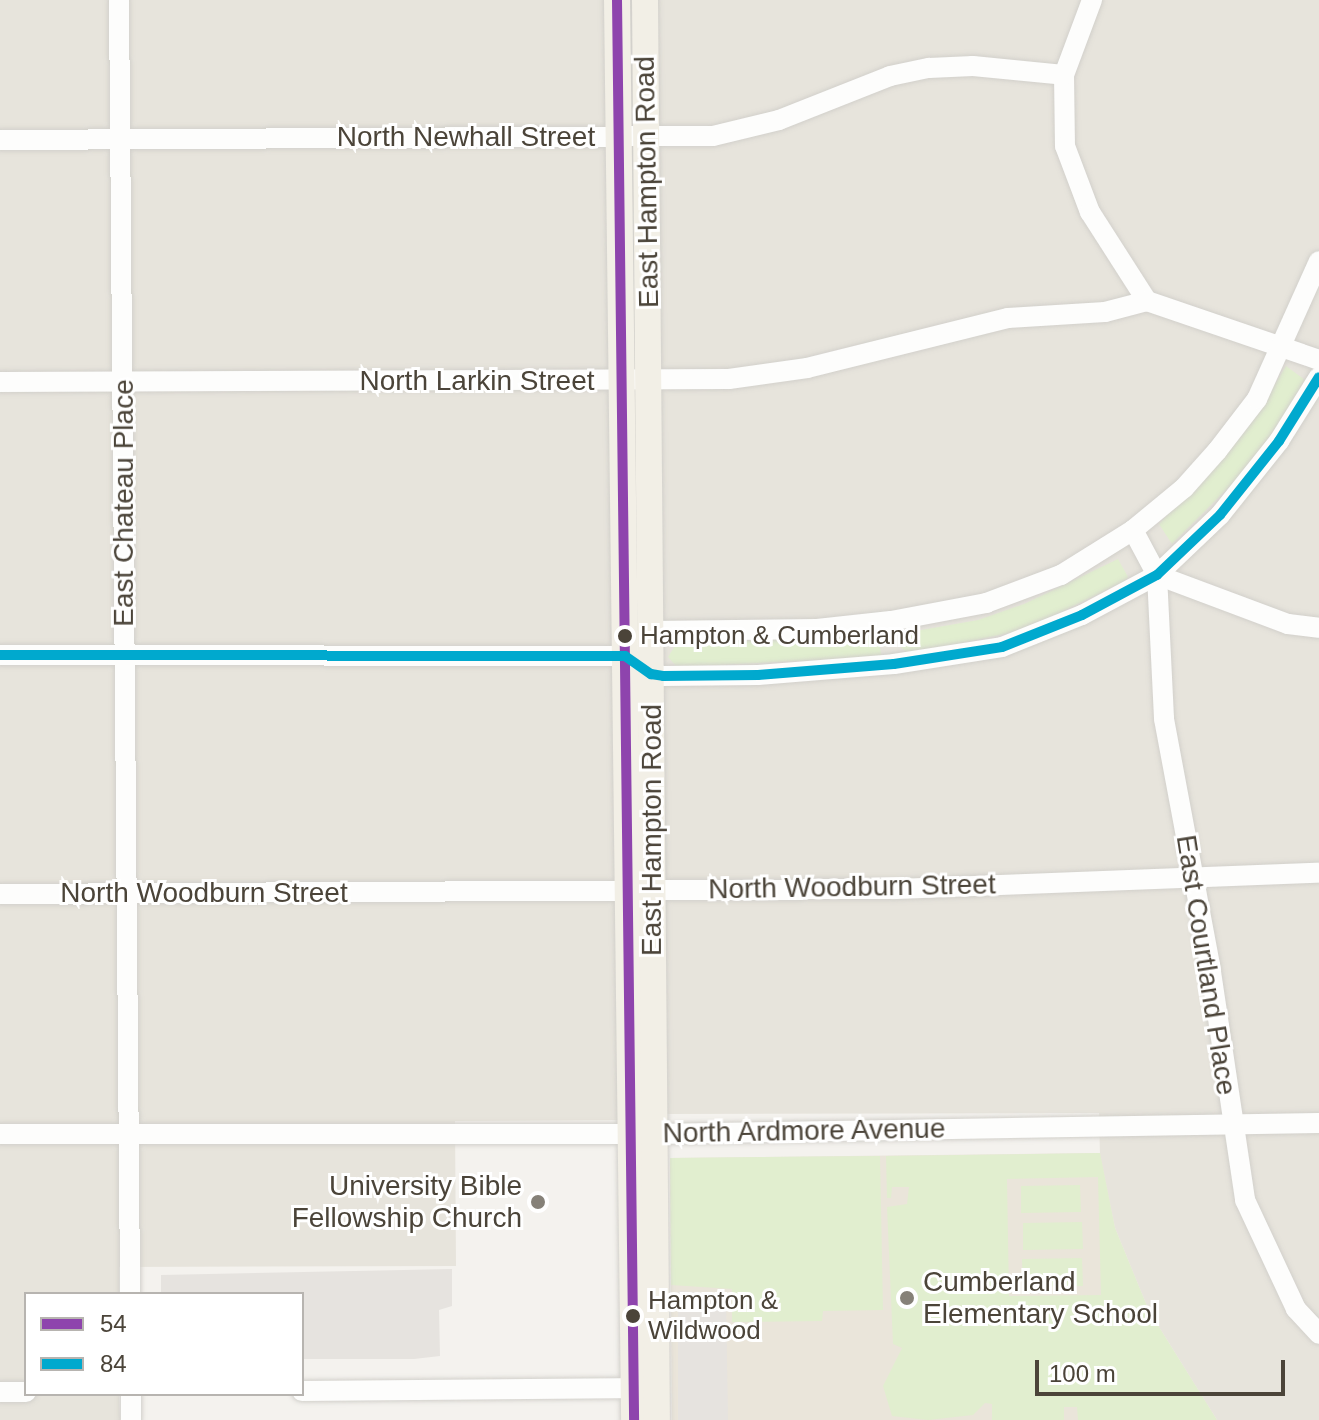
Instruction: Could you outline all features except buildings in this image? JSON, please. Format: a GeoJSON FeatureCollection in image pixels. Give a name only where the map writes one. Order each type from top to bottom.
{"type":"FeatureCollection","features":[{"type":"Feature","properties":{"kind":"main road","name":"East Hampton Road"},"geometry":{"type":"LineString","coordinates":[[617,0],[625,656],[640,891]]}},
{"type":"Feature","properties":{"kind":"main road","name":"East Hampton Road"},"geometry":{"type":"LineString","coordinates":[[645,0],[652,631],[640,891],[641,1134],[645,1388],[657,1420]]}},
{"type":"Feature","properties":{"kind":"main road","name":"East Hampton Road"},"geometry":{"type":"LineString","coordinates":[[634,1420],[645,1388]]}},
{"type":"Feature","properties":{"kind":"street","name":"East Chateau Place"},"geometry":{"type":"LineString","coordinates":[[119,0],[130,1292]]}},
{"type":"Feature","properties":{"kind":"street"},"geometry":{"type":"LineString","coordinates":[[1092,0],[1064,75],[1061,115],[1074,180],[1147,301],[1319,360]]}},
{"type":"Feature","properties":{"kind":"street","name":"North Newhall Street"},"geometry":{"type":"LineString","coordinates":[[0,140],[713,136],[779,120],[890,76],[929,68],[973,66],[1064,75]]}},
{"type":"Feature","properties":{"kind":"street"},"geometry":{"type":"LineString","coordinates":[[625,656],[652,631],[817,629],[986,603],[1061,575],[1133,530],[1184,488],[1217,451],[1257,399],[1319,261]]}},
{"type":"Feature","properties":{"kind":"street","name":"North Larkin Street"},"geometry":{"type":"LineString","coordinates":[[0,382],[729,379],[807,368],[1008,318],[1105,312],[1147,301]]}},
{"type":"Feature","properties":{"kind":"street"},"geometry":{"type":"LineString","coordinates":[[0,655],[625,656],[651,674],[832,671],[1002,647],[1082,615],[1157,575],[1220,515],[1279,441],[1319,377]]}},
{"type":"Feature","properties":{"kind":"street"},"geometry":{"type":"LineString","coordinates":[[1133,530],[1157,575],[1288,624],[1319,628]]}},
{"type":"Feature","properties":{"kind":"street","name":"East Courtland Place"},"geometry":{"type":"LineString","coordinates":[[1157,575],[1164,719],[1194,877],[1245,1200],[1271,1262],[1296,1309],[1319,1334]]}},
{"type":"Feature","properties":{"kind":"street","name":"North Woodburn Street"},"geometry":{"type":"LineString","coordinates":[[0,894],[894,889],[1319,873]]}},
{"type":"Feature","properties":{"kind":"street","name":"North Ardmore Avenue"},"geometry":{"type":"LineString","coordinates":[[0,1134],[641,1134],[1319,1123]]}},
{"type":"Feature","properties":{"kind":"street"},"geometry":{"type":"LineString","coordinates":[[304,1391],[645,1388]]}},
{"type":"Feature","properties":{"kind":"street"},"geometry":{"type":"LineString","coordinates":[[0,1392],[24,1392]]}},
{"type":"Feature","properties":{"kind":"street"},"geometry":{"type":"LineString","coordinates":[[131,1396],[131,1420]]}},
{"type":"Feature","properties":{"kind":"shaded area"},"geometry":{"type":"Polygon","coordinates":[[[0,0],[610,0],[620,1120],[455,1121],[456,1266],[119,1267],[119,1292],[24,1292],[24,1396],[119,1396],[120,1420],[0,1420],[0,0]]]}},
{"type":"Feature","properties":{"kind":"shaded area"},"geometry":{"type":"Polygon","coordinates":[[[650,0],[1319,0],[1319,1420],[1217,1420],[1149,1311],[1115,1228],[1100,1156],[1099,1113],[665,1114],[650,0]]]}},
{"type":"Feature","properties":{"kind":"shaded area","name":"Cumberland Elementary School"},"geometry":{"type":"Polygon","coordinates":[[[1100,1153],[1115,1228],[1149,1311],[1217,1420],[672,1420],[670,1158],[1100,1153]]]}},
{"type":"Feature","properties":{"kind":"shaded area"},"geometry":{"type":"Polygon","coordinates":[[[452,1269],[452,1306],[439,1310],[440,1356],[414,1359],[304,1359],[304,1292],[161,1292],[161,1275],[452,1269]]]}},
{"type":"Feature","properties":{"kind":"shaded area"},"geometry":{"type":"Polygon","coordinates":[[[678,1291],[726,1294],[728,1420],[678,1420],[678,1291]]]}},
{"type":"Feature","properties":{"kind":"green space"},"geometry":{"type":"Polygon","coordinates":[[[1286,366],[1305,380],[1281,421],[1242,474],[1172,544],[1159,524],[1249,426],[1286,366]]]}},
{"type":"Feature","properties":{"kind":"green space"},"geometry":{"type":"Polygon","coordinates":[[[1118,559],[1128,577],[1125,581],[1024,630],[908,654],[900,646],[904,633],[978,620],[1024,604],[1118,559]]]}},
{"type":"Feature","properties":{"kind":"green space"},"geometry":{"type":"Polygon","coordinates":[[[877,635],[882,657],[677,667],[668,657],[675,646],[685,643],[877,635]]]}},
{"type":"Feature","properties":{"kind":"green space"},"geometry":{"type":"Polygon","coordinates":[[[1100,1153],[1115,1228],[1149,1311],[1217,1420],[1078,1420],[1077,1407],[1064,1407],[1064,1420],[992,1420],[992,1404],[985,1403],[973,1415],[928,1420],[892,1416],[883,1386],[902,1348],[893,1344],[887,1207],[907,1204],[909,1187],[892,1187],[891,1198],[887,1198],[886,1156],[1100,1153]],[[1098,1177],[1007,1179],[1009,1296],[1101,1295],[1098,1177]]]}},
{"type":"Feature","properties":{"kind":"green space"},"geometry":{"type":"Polygon","coordinates":[[[880,1156],[883,1310],[823,1311],[822,1321],[732,1322],[732,1289],[671,1285],[670,1158],[880,1156]]]}},
{"type":"Feature","properties":{"kind":"green space"},"geometry":{"type":"Polygon","coordinates":[[[1080,1185],[1081,1212],[1021,1213],[1021,1186],[1080,1185]]]}},
{"type":"Feature","properties":{"kind":"green space"},"geometry":{"type":"Polygon","coordinates":[[[1082,1222],[1083,1249],[1023,1250],[1023,1223],[1082,1222]]]}},
{"type":"Feature","properties":{"kind":"green space"},"geometry":{"type":"Polygon","coordinates":[[[1082,1258],[1083,1286],[1023,1287],[1022,1259],[1082,1258]]]}},
{"type":"Feature","properties":{"kind":"transit line","name":"54"},"geometry":{"type":"LineString","coordinates":[[617,0],[634,1420]]}},
{"type":"Feature","properties":{"kind":"transit line","name":"84"},"geometry":{"type":"LineString","coordinates":[[0,655],[625,656],[651,674],[663,676],[758,675],[894,664],[1002,647],[1082,615],[1157,575],[1220,515],[1279,441],[1319,377]]}},
{"type":"Feature","properties":{"kind":"place","name":"Hampton & Cumberland"},"geometry":{"type":"Point","coordinates":[625,636]}},
{"type":"Feature","properties":{"kind":"place","name":"University Bible Fellowship Church"},"geometry":{"type":"Point","coordinates":[538,1202]}},
{"type":"Feature","properties":{"kind":"place","name":"Cumberland Elementary School"},"geometry":{"type":"Point","coordinates":[907,1298]}},
{"type":"Feature","properties":{"kind":"place","name":"Hampton & Wildwood"},"geometry":{"type":"Point","coordinates":[633,1316]}}]}
